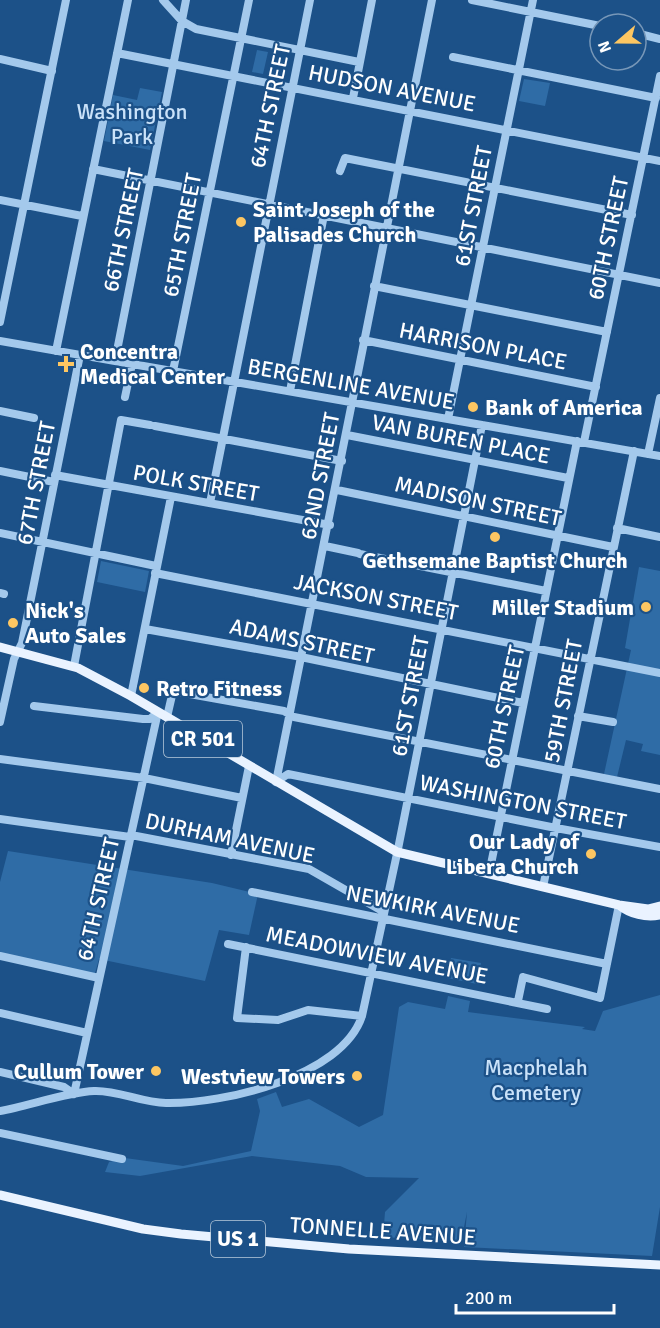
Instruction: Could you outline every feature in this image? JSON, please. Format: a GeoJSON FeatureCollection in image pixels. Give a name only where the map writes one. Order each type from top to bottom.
{"type":"FeatureCollection","features":[{"type":"Feature","properties":{"kind":"main road","name":"CR 501"},"geometry":{"type":"LineString","coordinates":[[0,647],[74,666],[131,696],[397,852],[620,905],[648,909],[660,906]]}},
{"type":"Feature","properties":{"kind":"main road","name":"CR 501"},"geometry":{"type":"LineString","coordinates":[[620,905],[627,911],[640,915],[660,915]]}},
{"type":"Feature","properties":{"kind":"main road"},"geometry":{"type":"LineString","coordinates":[[0,1189],[4,1196]]}},
{"type":"Feature","properties":{"kind":"main road","name":"TONNELLE AVENUE"},"geometry":{"type":"LineString","coordinates":[[4,1196],[142,1229],[181,1234],[370,1250],[660,1265]]}},
{"type":"Feature","properties":{"kind":"street"},"geometry":{"type":"LineString","coordinates":[[0,322],[66,0]]}},
{"type":"Feature","properties":{"kind":"street"},"geometry":{"type":"LineString","coordinates":[[56,351],[128,0]]}},
{"type":"Feature","properties":{"kind":"street"},"geometry":{"type":"LineString","coordinates":[[163,0],[182,21],[203,31],[359,63]]}},
{"type":"Feature","properties":{"kind":"street","name":"66TH STREET"},"geometry":{"type":"LineString","coordinates":[[115,361],[186,0]]}},
{"type":"Feature","properties":{"kind":"street","name":"65TH STREET"},"geometry":{"type":"LineString","coordinates":[[173,371],[249,0]]}},
{"type":"Feature","properties":{"kind":"street","name":"64TH STREET"},"geometry":{"type":"LineString","coordinates":[[210,503],[310,0]]}},
{"type":"Feature","properties":{"kind":"street"},"geometry":{"type":"LineString","coordinates":[[353,99],[372,0]]}},
{"type":"Feature","properties":{"kind":"street","name":"62ND STREET"},"geometry":{"type":"LineString","coordinates":[[276,782],[337,490],[363,340],[432,0]]}},
{"type":"Feature","properties":{"kind":"street"},"geometry":{"type":"LineString","coordinates":[[472,0],[588,24]]}},
{"type":"Feature","properties":{"kind":"street","name":"61ST STREET"},"geometry":{"type":"LineString","coordinates":[[448,419],[533,0]]}},
{"type":"Feature","properties":{"kind":"street","name":"HUDSON AVENUE"},"geometry":{"type":"LineString","coordinates":[[117,53],[660,161]]}},
{"type":"Feature","properties":{"kind":"street"},"geometry":{"type":"LineString","coordinates":[[453,57],[656,98]]}},
{"type":"Feature","properties":{"kind":"street"},"geometry":{"type":"LineString","coordinates":[[0,59],[52,71]]}},
{"type":"Feature","properties":{"kind":"street","name":"60TH STREET"},"geometry":{"type":"LineString","coordinates":[[489,874],[568,478],[581,442],[596,387],[660,76]]}},
{"type":"Feature","properties":{"kind":"street"},"geometry":{"type":"LineString","coordinates":[[340,171],[343,158],[632,215]]}},
{"type":"Feature","properties":{"kind":"street"},"geometry":{"type":"LineString","coordinates":[[93,169],[660,283]]}},
{"type":"Feature","properties":{"kind":"street"},"geometry":{"type":"LineString","coordinates":[[0,200],[82,216]]}},
{"type":"Feature","properties":{"kind":"street"},"geometry":{"type":"LineString","coordinates":[[290,391],[324,215]]}},
{"type":"Feature","properties":{"kind":"street"},"geometry":{"type":"LineString","coordinates":[[374,286],[607,332]]}},
{"type":"Feature","properties":{"kind":"street","name":"HARRISON PLACE"},"geometry":{"type":"LineString","coordinates":[[363,340],[596,387]]}},
{"type":"Feature","properties":{"kind":"street","name":"BERGENLINE AVENUE"},"geometry":{"type":"LineString","coordinates":[[0,342],[660,456]]}},
{"type":"Feature","properties":{"kind":"street","name":"67TH STREET"},"geometry":{"type":"LineString","coordinates":[[0,722],[17,651],[22,643],[80,355]]}},
{"type":"Feature","properties":{"kind":"street"},"geometry":{"type":"LineString","coordinates":[[125,396],[132,364]]}},
{"type":"Feature","properties":{"kind":"street"},"geometry":{"type":"LineString","coordinates":[[648,454],[660,398]]}},
{"type":"Feature","properties":{"kind":"street"},"geometry":{"type":"LineString","coordinates":[[0,411],[34,418]]}},
{"type":"Feature","properties":{"kind":"street"},"geometry":{"type":"LineString","coordinates":[[74,666],[121,420],[342,461]]}},
{"type":"Feature","properties":{"kind":"street","name":"61ST STREET"},"geometry":{"type":"LineString","coordinates":[[0,1111],[96,1091],[165,1103],[202,1102],[253,1092],[293,1076],[341,1049],[352,1036],[362,1016],[384,915],[482,425]]}},
{"type":"Feature","properties":{"kind":"street","name":"VAN BUREN PLACE"},"geometry":{"type":"LineString","coordinates":[[347,435],[568,478]]}},
{"type":"Feature","properties":{"kind":"street","name":"59TH STREET"},"geometry":{"type":"LineString","coordinates":[[543,887],[634,451]]}},
{"type":"Feature","properties":{"kind":"street","name":"POLK STREET"},"geometry":{"type":"LineString","coordinates":[[0,471],[109,486],[330,525]]}},
{"type":"Feature","properties":{"kind":"street","name":"MADISON STREET"},"geometry":{"type":"LineString","coordinates":[[337,490],[613,547]]}},
{"type":"Feature","properties":{"kind":"street"},"geometry":{"type":"LineString","coordinates":[[131,696],[171,497]]}},
{"type":"Feature","properties":{"kind":"street"},"geometry":{"type":"LineString","coordinates":[[617,528],[660,537]]}},
{"type":"Feature","properties":{"kind":"street","name":"JACKSON STREET"},"geometry":{"type":"LineString","coordinates":[[0,533],[97,553],[156,570],[660,673]]}},
{"type":"Feature","properties":{"kind":"street"},"geometry":{"type":"LineString","coordinates":[[325,546],[546,591]]}},
{"type":"Feature","properties":{"kind":"street","name":"ADAMS STREET"},"geometry":{"type":"LineString","coordinates":[[145,629],[302,658],[523,704]]}},
{"type":"Feature","properties":{"kind":"street","name":"64TH STREET"},"geometry":{"type":"LineString","coordinates":[[74,1094],[144,778],[163,715],[173,691],[290,714]]}},
{"type":"Feature","properties":{"kind":"street"},"geometry":{"type":"LineString","coordinates":[[34,706],[143,719],[163,715]]}},
{"type":"Feature","properties":{"kind":"street"},"geometry":{"type":"LineString","coordinates":[[290,714],[660,789]]}},
{"type":"Feature","properties":{"kind":"street"},"geometry":{"type":"LineString","coordinates":[[578,716],[613,722]]}},
{"type":"Feature","properties":{"kind":"street"},"geometry":{"type":"LineString","coordinates":[[0,759],[144,778],[242,798]]}},
{"type":"Feature","properties":{"kind":"street"},"geometry":{"type":"LineString","coordinates":[[231,855],[249,766]]}},
{"type":"Feature","properties":{"kind":"street","name":"WASHINGTON STREET"},"geometry":{"type":"LineString","coordinates":[[276,782],[288,774],[660,847]]}},
{"type":"Feature","properties":{"kind":"street","name":"DURHAM AVENUE"},"geometry":{"type":"LineString","coordinates":[[0,819],[131,836],[309,869],[384,915]]}},
{"type":"Feature","properties":{"kind":"street","name":"NEWKIRK AVENUE"},"geometry":{"type":"LineString","coordinates":[[252,892],[384,915],[607,964]]}},
{"type":"Feature","properties":{"kind":"street"},"geometry":{"type":"LineString","coordinates":[[518,1002],[523,977],[600,998],[620,905]]}},
{"type":"Feature","properties":{"kind":"street","name":"MEADOWVIEW AVENUE"},"geometry":{"type":"LineString","coordinates":[[228,944],[547,1009]]}},
{"type":"Feature","properties":{"kind":"street"},"geometry":{"type":"LineString","coordinates":[[246,947],[237,1018],[269,1021],[308,1010],[362,1016]]}},
{"type":"Feature","properties":{"kind":"street"},"geometry":{"type":"LineString","coordinates":[[0,956],[99,978]]}},
{"type":"Feature","properties":{"kind":"street"},"geometry":{"type":"LineString","coordinates":[[0,1013],[87,1033]]}},
{"type":"Feature","properties":{"kind":"street"},"geometry":{"type":"LineString","coordinates":[[0,1072],[64,1087],[74,1094]]}},
{"type":"Feature","properties":{"kind":"street"},"geometry":{"type":"LineString","coordinates":[[0,1133],[122,1159]]}},
{"type":"Feature","properties":{"kind":"green space"},"geometry":{"type":"Polygon","coordinates":[[[257,50],[268,52],[263,74],[252,72],[257,50]]]}},
{"type":"Feature","properties":{"kind":"green space"},"geometry":{"type":"Polygon","coordinates":[[[524,79],[550,83],[545,106],[519,101],[524,79]]]}},
{"type":"Feature","properties":{"kind":"green space","name":"Washington Park"},"geometry":{"type":"Polygon","coordinates":[[[140,88],[162,92],[150,150],[104,141],[113,95],[137,100],[140,88]]]}},
{"type":"Feature","properties":{"kind":"green space"},"geometry":{"type":"Polygon","coordinates":[[[101,561],[149,571],[145,592],[97,582],[101,561]]]}},
{"type":"Feature","properties":{"kind":"green space"},"geometry":{"type":"Polygon","coordinates":[[[639,567],[660,571],[660,755],[641,751],[643,744],[626,740],[617,777],[604,774],[631,650],[625,648],[639,567]]]}},
{"type":"Feature","properties":{"kind":"green space"},"geometry":{"type":"Polygon","coordinates":[[[8,851],[212,883],[258,894],[249,935],[219,930],[205,981],[99,959],[95,973],[92,974],[0,953],[0,882],[8,851]]]}},
{"type":"Feature","properties":{"kind":"green space"},"geometry":{"type":"Polygon","coordinates":[[[451,958],[481,963],[477,984],[447,978],[451,958]]]}},
{"type":"Feature","properties":{"kind":"green space","name":"Macphelah Cemetery"},"geometry":{"type":"Polygon","coordinates":[[[660,995],[660,1207],[652,1256],[464,1247],[467,1212],[461,1242],[383,1237],[385,1212],[419,1178],[366,1177],[340,1166],[252,1156],[140,1176],[105,1172],[109,1162],[125,1158],[183,1166],[251,1151],[260,1111],[257,1099],[276,1092],[282,1107],[309,1099],[359,1127],[383,1115],[399,1007],[408,1002],[445,1009],[448,996],[470,1001],[468,1012],[585,1027],[582,1029],[595,1031],[603,1011],[660,995]]]}},
{"type":"Feature","properties":{"kind":"place","name":"Saint Joseph of the Palisades Church"},"geometry":{"type":"Point","coordinates":[241,222]}},
{"type":"Feature","properties":{"kind":"place","name":"Concentra Medical Center"},"geometry":{"type":"Point","coordinates":[66,364]}},
{"type":"Feature","properties":{"kind":"place","name":"Bank of America"},"geometry":{"type":"Point","coordinates":[473,407]}},
{"type":"Feature","properties":{"kind":"place","name":"Gethsemane Baptist Church"},"geometry":{"type":"Point","coordinates":[495,537]}},
{"type":"Feature","properties":{"kind":"place","name":"Miller Stadium"},"geometry":{"type":"Point","coordinates":[646,607]}},
{"type":"Feature","properties":{"kind":"place","name":"Nick's Auto Sales"},"geometry":{"type":"Point","coordinates":[13,623]}},
{"type":"Feature","properties":{"kind":"place","name":"Retro Fitness"},"geometry":{"type":"Point","coordinates":[144,688]}},
{"type":"Feature","properties":{"kind":"place","name":"Our Lady of Libera Church"},"geometry":{"type":"Point","coordinates":[591,854]}},
{"type":"Feature","properties":{"kind":"place","name":"Cullum Tower"},"geometry":{"type":"Point","coordinates":[156,1071]}},
{"type":"Feature","properties":{"kind":"place","name":"Westview Towers"},"geometry":{"type":"Point","coordinates":[357,1076]}}]}
